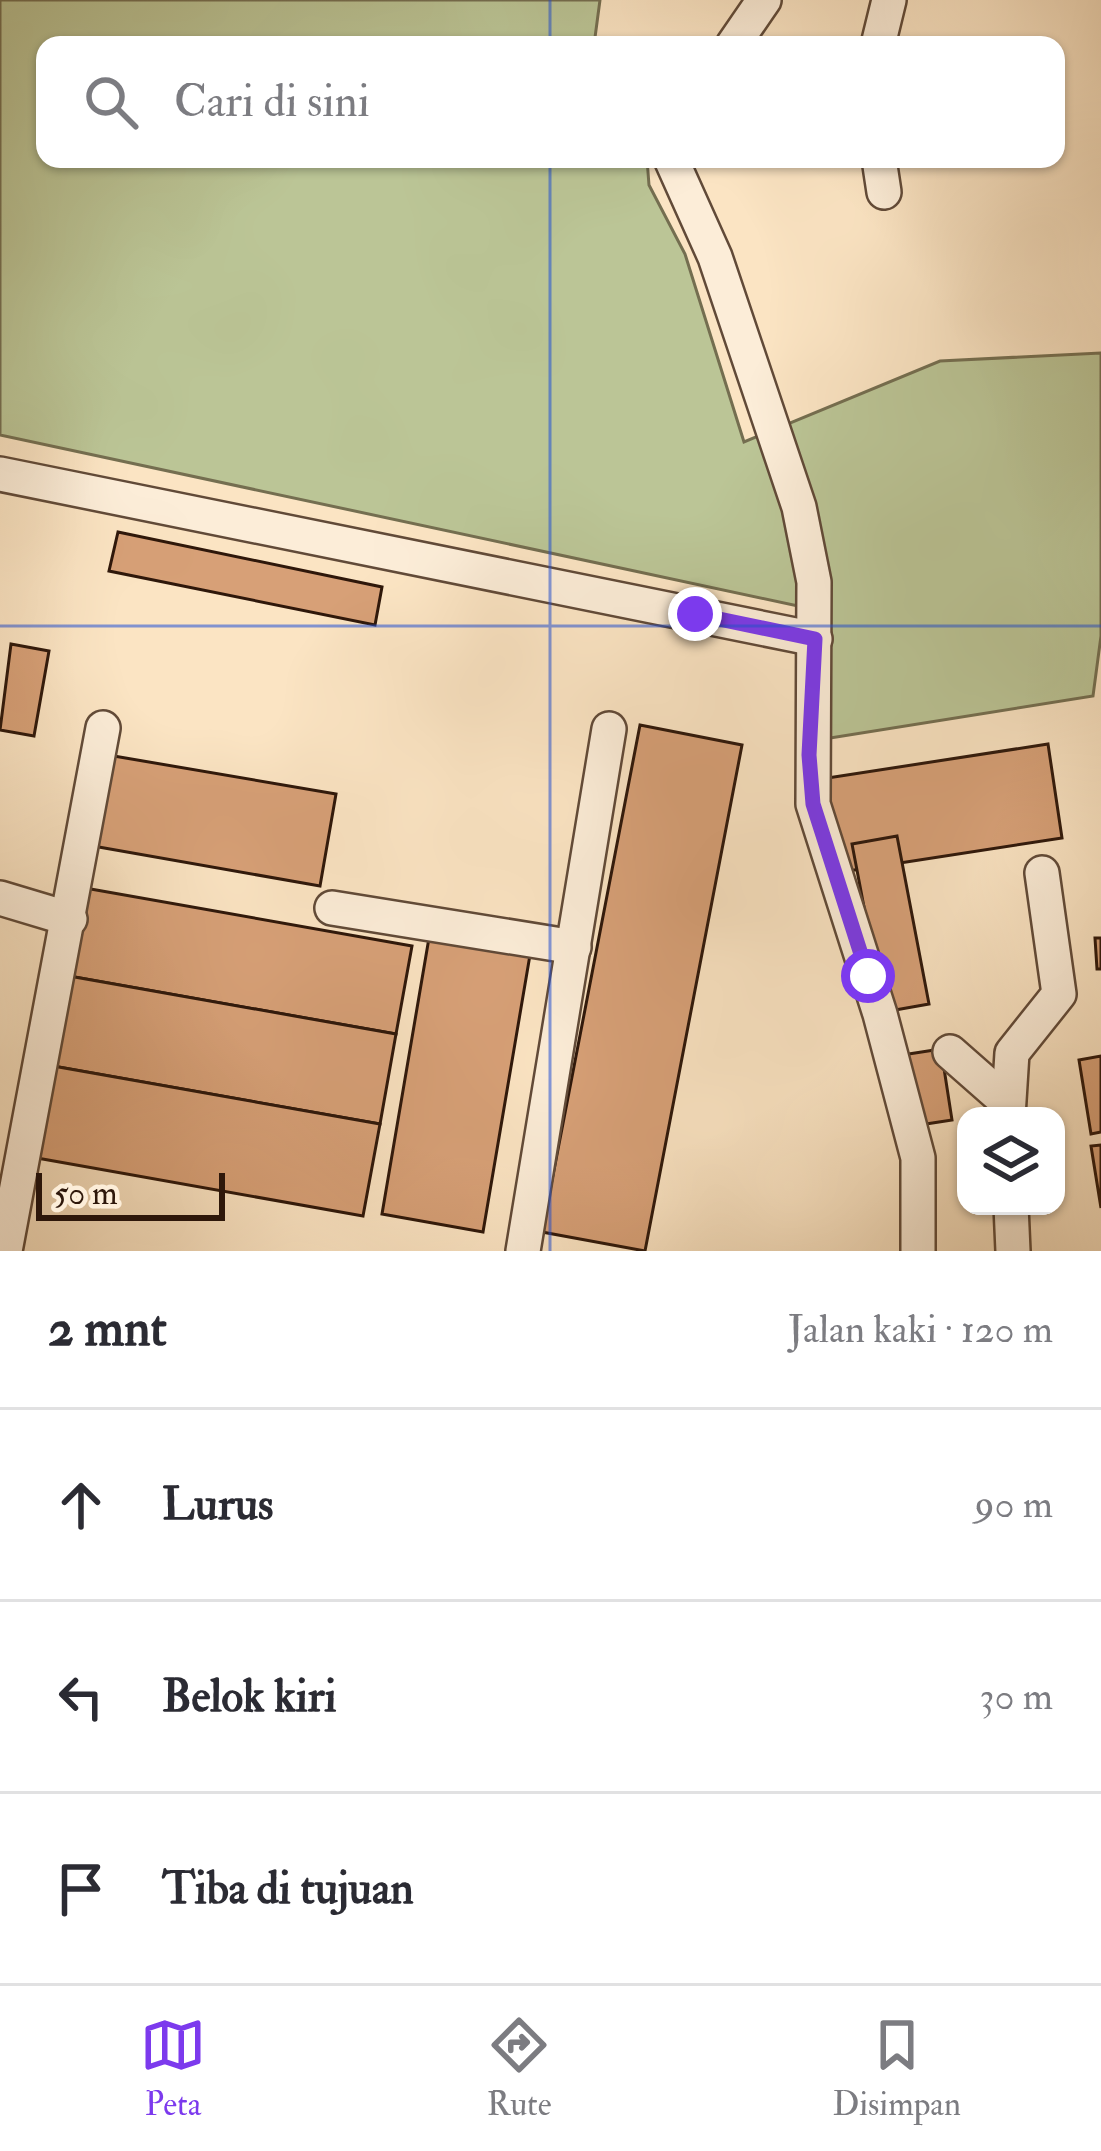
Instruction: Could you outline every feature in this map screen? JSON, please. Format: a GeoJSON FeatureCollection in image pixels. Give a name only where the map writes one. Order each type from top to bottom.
{"type":"FeatureCollection","features":[{"type":"Feature","properties":{"kind":"street"},"geometry":{"type":"LineString","coordinates":[[749,36],[764,0]]}},
{"type":"Feature","properties":{"kind":"street"},"geometry":{"type":"LineString","coordinates":[[880,36],[889,0]]}},
{"type":"Feature","properties":{"kind":"street"},"geometry":{"type":"LineString","coordinates":[[675,168],[716,257],[799,508],[814,583],[809,755],[813,804],[880,1013],[918,1158],[919,1251]]}},
{"type":"Feature","properties":{"kind":"street"},"geometry":{"type":"LineString","coordinates":[[0,475],[815,639]]}},
{"type":"Feature","properties":{"kind":"street"},"geometry":{"type":"LineString","coordinates":[[5,1251],[104,728]]}},
{"type":"Feature","properties":{"kind":"street"},"geometry":{"type":"LineString","coordinates":[[523,1251],[610,729]]}},
{"type":"Feature","properties":{"kind":"street"},"geometry":{"type":"LineString","coordinates":[[1008,1107],[1012,1053],[1059,994],[1042,873]]}},
{"type":"Feature","properties":{"kind":"street"},"geometry":{"type":"LineString","coordinates":[[0,898],[70,919]]}},
{"type":"Feature","properties":{"kind":"street"},"geometry":{"type":"LineString","coordinates":[[332,908],[574,947]]}},
{"type":"Feature","properties":{"kind":"street"},"geometry":{"type":"LineString","coordinates":[[950,1052],[1006,1107]]}},
{"type":"Feature","properties":{"kind":"street"},"geometry":{"type":"LineString","coordinates":[[1011,1215],[1013,1251]]}},
{"type":"Feature","properties":{"kind":"green space"},"geometry":{"type":"Polygon","coordinates":[[[0,0],[600,0],[595,36],[36,36],[36,168],[648,168],[649,185],[685,254],[744,442],[940,361],[1101,353],[1101,636],[1093,696],[824,739],[826,612],[0,435],[0,0]]]}},
{"type":"Feature","properties":{"kind":"building"},"geometry":{"type":"Polygon","coordinates":[[[118,532],[382,587],[375,625],[109,571],[118,532]]]}},
{"type":"Feature","properties":{"kind":"building"},"geometry":{"type":"Polygon","coordinates":[[[11,644],[49,651],[34,736],[0,730],[11,644]]]}},
{"type":"Feature","properties":{"kind":"building"},"geometry":{"type":"Polygon","coordinates":[[[640,725],[742,745],[645,1251],[542,1232],[640,725]]]}},
{"type":"Feature","properties":{"kind":"building"},"geometry":{"type":"Polygon","coordinates":[[[1048,744],[1062,838],[835,873],[821,779],[1048,744]]]}},
{"type":"Feature","properties":{"kind":"building"},"geometry":{"type":"Polygon","coordinates":[[[108,755],[336,794],[320,886],[93,846],[108,755]]]}},
{"type":"Feature","properties":{"kind":"building"},"geometry":{"type":"Polygon","coordinates":[[[897,836],[929,1004],[884,1012],[852,844],[897,836]]]}},
{"type":"Feature","properties":{"kind":"building"},"geometry":{"type":"Polygon","coordinates":[[[85,888],[412,946],[396,1034],[69,976],[85,888]]]}},
{"type":"Feature","properties":{"kind":"building"},"geometry":{"type":"Polygon","coordinates":[[[430,932],[531,949],[483,1232],[382,1214],[430,932]]]}},
{"type":"Feature","properties":{"kind":"building"},"geometry":{"type":"Polygon","coordinates":[[[1095,938],[1101,938],[1101,969],[1097,969],[1095,938]]]}},
{"type":"Feature","properties":{"kind":"building"},"geometry":{"type":"Polygon","coordinates":[[[69,976],[396,1034],[380,1124],[53,1066],[69,976]]]}},
{"type":"Feature","properties":{"kind":"building"},"geometry":{"type":"Polygon","coordinates":[[[941,1049],[952,1120],[913,1126],[902,1055],[941,1049]]]}},
{"type":"Feature","properties":{"kind":"building"},"geometry":{"type":"Polygon","coordinates":[[[1101,1056],[1101,1132],[1091,1134],[1079,1060],[1101,1056]]]}},
{"type":"Feature","properties":{"kind":"building"},"geometry":{"type":"Polygon","coordinates":[[[53,1066],[380,1124],[363,1216],[37,1158],[53,1066]]]}},
{"type":"Feature","properties":{"kind":"building"},"geometry":{"type":"Polygon","coordinates":[[[1101,1145],[1101,1208],[1091,1146],[1101,1145]]]}},
{"type":"Feature","properties":{"kind":"route"},"geometry":{"type":"LineString","coordinates":[[695,614],[815,639],[809,755],[813,804],[820,841],[868,976]]}}]}
